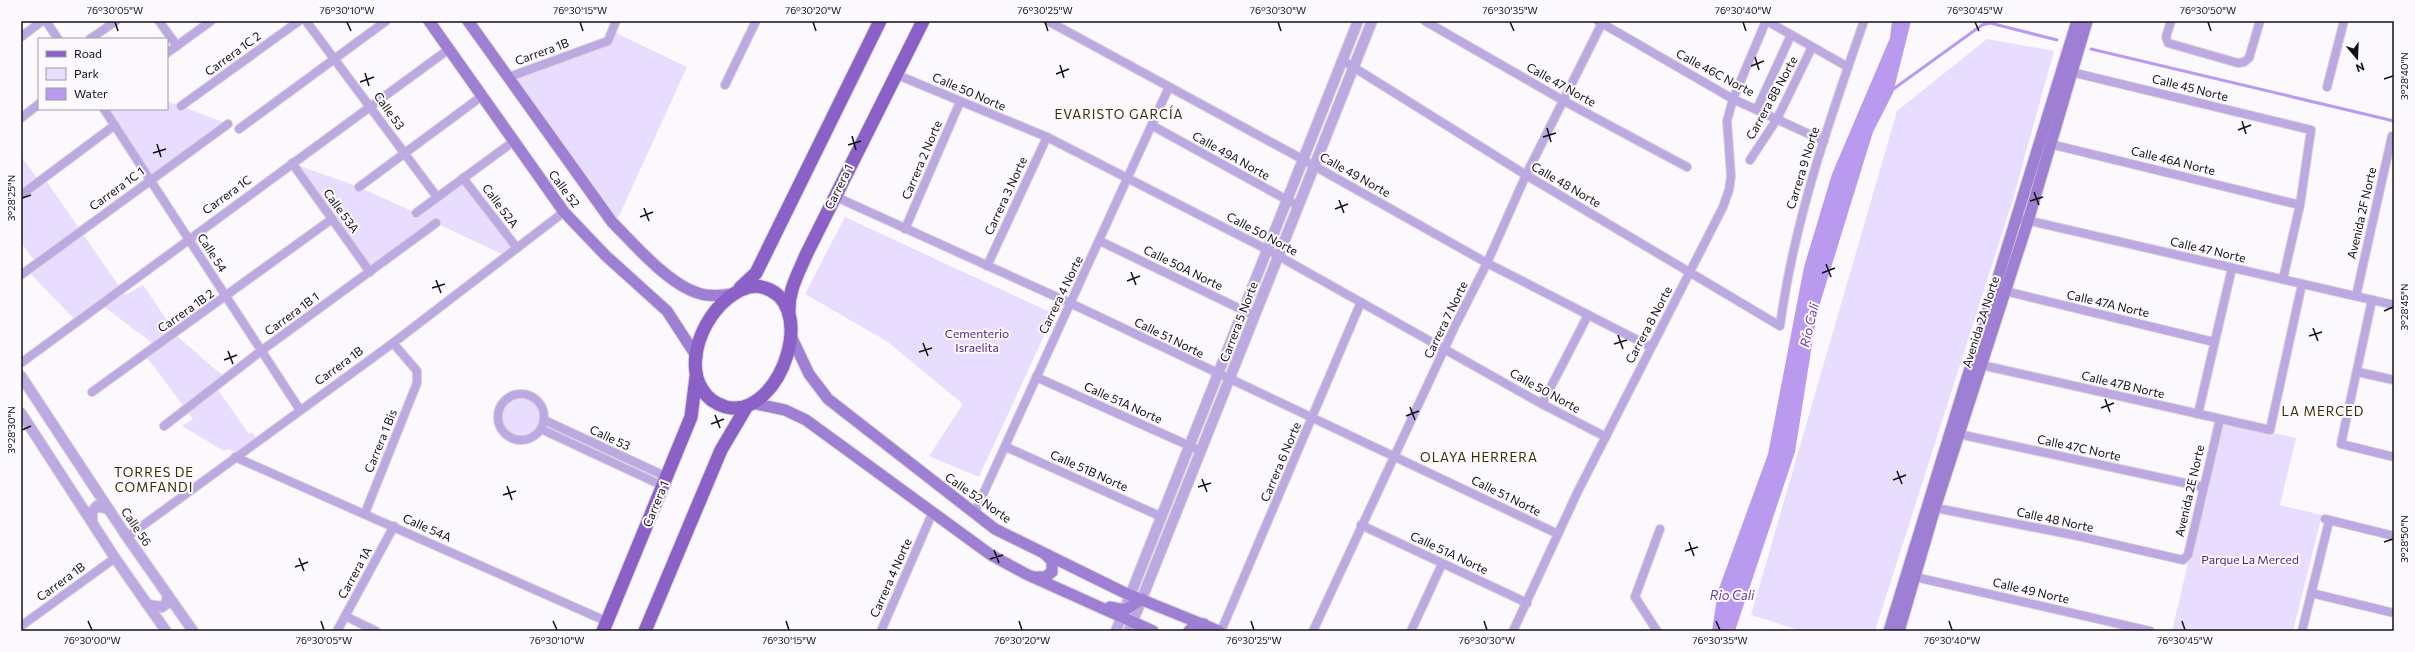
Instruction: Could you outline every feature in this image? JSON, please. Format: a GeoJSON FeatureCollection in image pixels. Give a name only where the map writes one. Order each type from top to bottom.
{"type":"FeatureCollection","features":[{"type":"Feature","properties":{"kind":"main road","name":"Calle 52"},"geometry":{"type":"LineString","coordinates":[[430,21],[564,212],[606,256],[667,311],[697,357]]}},
{"type":"Feature","properties":{"kind":"main road","name":"Calle 52"},"geometry":{"type":"LineString","coordinates":[[468,21],[599,204],[641,251],[687,289],[707,295],[736,292]]}},
{"type":"Feature","properties":{"kind":"main road"},"geometry":{"type":"LineString","coordinates":[[880,21],[756,273],[710,319],[700,341],[697,357],[696,373],[700,387],[714,402],[727,407],[749,405],[785,410],[806,420],[932,514],[991,555],[1026,574],[1092,604],[1123,614],[1131,626],[1152,631]]}},
{"type":"Feature","properties":{"kind":"main road","name":"Carrera 1"},"geometry":{"type":"LineString","coordinates":[[789,314],[789,299],[794,284],[834,196],[923,21]]}},
{"type":"Feature","properties":{"kind":"main road","name":"Avenida 2A Norte"},"geometry":{"type":"LineString","coordinates":[[2068,72],[2077,21]]}},
{"type":"Feature","properties":{"kind":"main road","name":"Avenida 2A Norte"},"geometry":{"type":"LineString","coordinates":[[2000,290],[2017,218],[2045,143],[2068,72],[2087,21]]}},
{"type":"Feature","properties":{"kind":"main road","name":"Avenida 2A Norte"},"geometry":{"type":"LineString","coordinates":[[1899,631],[1911,576],[1930,507],[2000,290],[2028,221],[2045,143]]}},
{"type":"Feature","properties":{"kind":"main road"},"geometry":{"type":"LineString","coordinates":[[645,631],[721,450],[749,405],[766,392],[777,378],[786,359],[791,336],[789,314],[783,301],[772,290],[756,286],[736,292]]}},
{"type":"Feature","properties":{"kind":"main road","name":"Calle 52 Norte"},"geometry":{"type":"LineString","coordinates":[[791,336],[809,374],[828,399],[995,529],[1131,594],[1140,602],[1220,631]]}},
{"type":"Feature","properties":{"kind":"main road","name":"Carrera 1"},"geometry":{"type":"LineString","coordinates":[[606,626],[691,417],[696,373]]}},
{"type":"Feature","properties":{"kind":"main road"},"geometry":{"type":"LineString","coordinates":[[1026,574],[1041,578],[1050,573],[1053,567],[1052,560],[1043,552]]}},
{"type":"Feature","properties":{"kind":"main road","name":"Avenida 2A Norte"},"geometry":{"type":"LineString","coordinates":[[1889,631],[1911,576]]}},
{"type":"Feature","properties":{"kind":"main road"},"geometry":{"type":"LineString","coordinates":[[1123,614],[1140,602]]}},
{"type":"Feature","properties":{"kind":"main road"},"geometry":{"type":"LineString","coordinates":[[1189,631],[1195,624],[1206,625]]}},
{"type":"Feature","properties":{"kind":"street"},"geometry":{"type":"LineString","coordinates":[[21,37],[42,21]]}},
{"type":"Feature","properties":{"kind":"street"},"geometry":{"type":"LineString","coordinates":[[46,21],[57,38]]}},
{"type":"Feature","properties":{"kind":"street"},"geometry":{"type":"LineString","coordinates":[[91,38],[116,21]]}},
{"type":"Feature","properties":{"kind":"street"},"geometry":{"type":"LineString","coordinates":[[159,21],[177,46]]}},
{"type":"Feature","properties":{"kind":"street"},"geometry":{"type":"LineString","coordinates":[[168,52],[210,21]]}},
{"type":"Feature","properties":{"kind":"street","name":"Carrera 1C 2"},"geometry":{"type":"LineString","coordinates":[[181,106],[299,21]]}},
{"type":"Feature","properties":{"kind":"street","name":"Calle 53"},"geometry":{"type":"LineString","coordinates":[[306,21],[437,197]]}},
{"type":"Feature","properties":{"kind":"street"},"geometry":{"type":"LineString","coordinates":[[240,129],[386,21]]}},
{"type":"Feature","properties":{"kind":"street","name":"Carrera 1B"},"geometry":{"type":"LineString","coordinates":[[509,77],[608,41],[616,21]]}},
{"type":"Feature","properties":{"kind":"street"},"geometry":{"type":"LineString","coordinates":[[726,86],[756,21]]}},
{"type":"Feature","properties":{"kind":"street","name":"Calle 49 Norte"},"geometry":{"type":"LineString","coordinates":[[1048,21],[1302,159],[1487,264],[1651,347]]}},
{"type":"Feature","properties":{"kind":"street","name":"Carrera 5 Norte"},"geometry":{"type":"LineString","coordinates":[[1116,631],[1190,446],[1266,249],[1358,21]]}},
{"type":"Feature","properties":{"kind":"street","name":"Carrera 5 Norte"},"geometry":{"type":"LineString","coordinates":[[1131,626],[1372,21]]}},
{"type":"Feature","properties":{"kind":"street","name":"Calle 47 Norte"},"geometry":{"type":"LineString","coordinates":[[1425,21],[1564,101],[1687,167]]}},
{"type":"Feature","properties":{"kind":"street"},"geometry":{"type":"LineString","coordinates":[[1767,21],[1848,67]]}},
{"type":"Feature","properties":{"kind":"street","name":"Carrera 8 Norte"},"geometry":{"type":"LineString","coordinates":[[1513,631],[1558,534],[1651,347],[1691,272],[1729,190],[1731,176],[1727,134],[1733,99],[1767,21]]}},
{"type":"Feature","properties":{"kind":"street","name":"Carrera 9 Norte"},"geometry":{"type":"LineString","coordinates":[[1780,326],[1787,277],[1797,228],[1864,21]]}},
{"type":"Feature","properties":{"kind":"street"},"geometry":{"type":"LineString","coordinates":[[2171,21],[2166,37],[2168,43],[2172,46],[2238,63],[2244,62],[2249,58],[2260,21]]}},
{"type":"Feature","properties":{"kind":"street"},"geometry":{"type":"LineString","coordinates":[[2327,87],[2344,21]]}},
{"type":"Feature","properties":{"kind":"street","name":"Carrera 7 Norte"},"geometry":{"type":"LineString","coordinates":[[1313,631],[1444,349],[1487,264],[1526,175],[1564,101],[1601,22]]}},
{"type":"Feature","properties":{"kind":"street","name":"Calle 46C Norte"},"geometry":{"type":"LineString","coordinates":[[1601,22],[1733,99],[1824,141]]}},
{"type":"Feature","properties":{"kind":"street"},"geometry":{"type":"LineString","coordinates":[[1757,109],[1791,35]]}},
{"type":"Feature","properties":{"kind":"street","name":"Carrera 8B Norte"},"geometry":{"type":"LineString","coordinates":[[1750,160],[1777,119],[1812,47]]}},
{"type":"Feature","properties":{"kind":"street","name":"Carrera 1C"},"geometry":{"type":"LineString","coordinates":[[21,363],[188,238],[449,49]]}},
{"type":"Feature","properties":{"kind":"street","name":"Calle 48 Norte"},"geometry":{"type":"LineString","coordinates":[[1342,60],[1354,66],[1526,175],[1780,326]]}},
{"type":"Feature","properties":{"kind":"street","name":"Calle 45 Norte"},"geometry":{"type":"LineString","coordinates":[[2068,72],[2311,130],[2300,205]]}},
{"type":"Feature","properties":{"kind":"street","name":"Calle 50 Norte"},"geometry":{"type":"LineString","coordinates":[[895,74],[1047,137],[1129,178],[1278,255],[1542,404],[1606,437]]}},
{"type":"Feature","properties":{"kind":"street","name":"Carrera 4 Norte"},"geometry":{"type":"LineString","coordinates":[[974,514],[1006,447],[1070,303],[1129,178],[1169,87]]}},
{"type":"Feature","properties":{"kind":"street"},"geometry":{"type":"LineString","coordinates":[[359,187],[482,96]]}},
{"type":"Feature","properties":{"kind":"street","name":"Carrera 2 Norte"},"geometry":{"type":"LineString","coordinates":[[905,228],[960,102]]}},
{"type":"Feature","properties":{"kind":"street"},"geometry":{"type":"LineString","coordinates":[[21,118],[38,105]]}},
{"type":"Feature","properties":{"kind":"street","name":"Calle 54"},"geometry":{"type":"LineString","coordinates":[[105,110],[300,410]]}},
{"type":"Feature","properties":{"kind":"street","name":"Carrera 1C 1"},"geometry":{"type":"LineString","coordinates":[[21,275],[228,124]]}},
{"type":"Feature","properties":{"kind":"street"},"geometry":{"type":"LineString","coordinates":[[21,195],[115,125]]}},
{"type":"Feature","properties":{"kind":"street","name":"Calle 49A Norte"},"geometry":{"type":"LineString","coordinates":[[1152,126],[1298,206]]}},
{"type":"Feature","properties":{"kind":"street","name":"Avenida 2F Norte"},"geometry":{"type":"LineString","coordinates":[[2356,296],[2392,136]]}},
{"type":"Feature","properties":{"kind":"street","name":"Carrera 3 Norte"},"geometry":{"type":"LineString","coordinates":[[988,266],[1047,137]]}},
{"type":"Feature","properties":{"kind":"street"},"geometry":{"type":"LineString","coordinates":[[416,213],[514,141]]}},
{"type":"Feature","properties":{"kind":"street","name":"Calle 46A Norte"},"geometry":{"type":"LineString","coordinates":[[2045,143],[2300,205]]}},
{"type":"Feature","properties":{"kind":"street","name":"Calle 53A"},"geometry":{"type":"LineString","coordinates":[[292,163],[370,272]]}},
{"type":"Feature","properties":{"kind":"street","name":"Calle 52A"},"geometry":{"type":"LineString","coordinates":[[463,178],[517,248]]}},
{"type":"Feature","properties":{"kind":"street","name":"Calle 51 Norte"},"geometry":{"type":"LineString","coordinates":[[834,196],[1070,303],[1217,374],[1394,455],[1558,534]]}},
{"type":"Feature","properties":{"kind":"street"},"geometry":{"type":"LineString","coordinates":[[2283,279],[2300,205]]}},
{"type":"Feature","properties":{"kind":"street","name":"Carrera 1B"},"geometry":{"type":"LineString","coordinates":[[127,537],[392,343],[564,212]]}},
{"type":"Feature","properties":{"kind":"street","name":"Calle 47 Norte"},"geometry":{"type":"LineString","coordinates":[[2017,218],[2394,305]]}},
{"type":"Feature","properties":{"kind":"street","name":"Carrera 1B 2"},"geometry":{"type":"LineString","coordinates":[[92,392],[226,297],[332,219]]}},
{"type":"Feature","properties":{"kind":"street","name":"Carrera 1B 1"},"geometry":{"type":"LineString","coordinates":[[164,426],[261,351],[436,223]]}},
{"type":"Feature","properties":{"kind":"street","name":"Calle 50A Norte"},"geometry":{"type":"LineString","coordinates":[[1100,241],[1255,316]]}},
{"type":"Feature","properties":{"kind":"street"},"geometry":{"type":"LineString","coordinates":[[2198,414],[2232,268]]}},
{"type":"Feature","properties":{"kind":"street","name":"Calle 47B Norte"},"geometry":{"type":"LineString","coordinates":[[1976,363],[2270,430],[2302,284]]}},
{"type":"Feature","properties":{"kind":"street","name":"Calle 47A Norte"},"geometry":{"type":"LineString","coordinates":[[2000,290],[2214,342]]}},
{"type":"Feature","properties":{"kind":"street"},"geometry":{"type":"LineString","coordinates":[[2372,300],[2358,372],[2341,444],[2394,457]]}},
{"type":"Feature","properties":{"kind":"street","name":"Carrera 6 Norte"},"geometry":{"type":"LineString","coordinates":[[1220,631],[1313,418],[1361,302]]}},
{"type":"Feature","properties":{"kind":"street"},"geometry":{"type":"LineString","coordinates":[[1542,404],[1588,315]]}},
{"type":"Feature","properties":{"kind":"street","name":"Carrera 1 Bis"},"geometry":{"type":"LineString","coordinates":[[365,513],[418,378],[416,371],[392,343]]}},
{"type":"Feature","properties":{"kind":"street"},"geometry":{"type":"LineString","coordinates":[[2358,372],[2394,380]]}},
{"type":"Feature","properties":{"kind":"street","name":"Calle 56"},"geometry":{"type":"LineString","coordinates":[[21,376],[108,509],[193,631]]}},
{"type":"Feature","properties":{"kind":"street","name":"Calle 51A Norte"},"geometry":{"type":"LineString","coordinates":[[1036,377],[1201,451]]}},
{"type":"Feature","properties":{"kind":"street"},"geometry":{"type":"LineString","coordinates":[[525,394],[539,403],[544,420],[541,429],[527,440],[515,440],[501,429],[498,412],[508,398],[525,394]]}},
{"type":"Feature","properties":{"kind":"street"},"geometry":{"type":"LineString","coordinates":[[21,413],[92,520],[115,558],[166,631]]}},
{"type":"Feature","properties":{"kind":"street","name":"Avenida 2E Norte"},"geometry":{"type":"LineString","coordinates":[[2178,560],[2187,558],[2188,555],[2220,419]]}},
{"type":"Feature","properties":{"kind":"street","name":"Calle 53"},"geometry":{"type":"LineString","coordinates":[[544,420],[665,482]]}},
{"type":"Feature","properties":{"kind":"street","name":"Calle 53"},"geometry":{"type":"LineString","coordinates":[[541,429],[665,482]]}},
{"type":"Feature","properties":{"kind":"street","name":"Calle 47C Norte"},"geometry":{"type":"LineString","coordinates":[[1954,433],[2203,487]]}},
{"type":"Feature","properties":{"kind":"street","name":"Calle 51B Norte"},"geometry":{"type":"LineString","coordinates":[[1006,447],[1162,517]]}},
{"type":"Feature","properties":{"kind":"street","name":"Calle 54A"},"geometry":{"type":"LineString","coordinates":[[235,457],[394,526],[606,626]]}},
{"type":"Feature","properties":{"kind":"street"},"geometry":{"type":"LineString","coordinates":[[92,520],[92,512],[97,506],[108,509]]}},
{"type":"Feature","properties":{"kind":"street","name":"Calle 48 Norte"},"geometry":{"type":"LineString","coordinates":[[1930,507],[2078,536],[2178,560]]}},
{"type":"Feature","properties":{"kind":"street","name":"Carrera 4 Norte"},"geometry":{"type":"LineString","coordinates":[[880,631],[932,514]]}},
{"type":"Feature","properties":{"kind":"street"},"geometry":{"type":"LineString","coordinates":[[2302,631],[2327,520],[2394,536]]}},
{"type":"Feature","properties":{"kind":"street","name":"Calle 51A Norte"},"geometry":{"type":"LineString","coordinates":[[1361,525],[1526,603]]}},
{"type":"Feature","properties":{"kind":"street","name":"Carrera 1A"},"geometry":{"type":"LineString","coordinates":[[337,631],[394,526]]}},
{"type":"Feature","properties":{"kind":"street"},"geometry":{"type":"LineString","coordinates":[[1657,631],[1635,597],[1660,529]]}},
{"type":"Feature","properties":{"kind":"street","name":"Carrera 1B"},"geometry":{"type":"LineString","coordinates":[[21,625],[115,558]]}},
{"type":"Feature","properties":{"kind":"street"},"geometry":{"type":"LineString","coordinates":[[1411,631],[1442,564]]}},
{"type":"Feature","properties":{"kind":"street","name":"Calle 49 Norte"},"geometry":{"type":"LineString","coordinates":[[1911,576],[2150,631]]}},
{"type":"Feature","properties":{"kind":"street"},"geometry":{"type":"LineString","coordinates":[[2311,593],[2394,613]]}},
{"type":"Feature","properties":{"kind":"street"},"geometry":{"type":"LineString","coordinates":[[148,605],[162,607],[166,604],[168,595]]}},
{"type":"Feature","properties":{"kind":"street"},"geometry":{"type":"LineString","coordinates":[[345,616],[376,631]]}},
{"type":"Feature","properties":{"kind":"green space"},"geometry":{"type":"Polygon","coordinates":[[[612,31],[687,67],[619,216],[612,222],[509,77],[608,41],[612,31]]]}},
{"type":"Feature","properties":{"kind":"green space"},"geometry":{"type":"Polygon","coordinates":[[[1987,39],[2054,51],[2013,199],[1875,631],[1802,631],[1751,615],[1897,111],[1987,39]]]}},
{"type":"Feature","properties":{"kind":"green space"},"geometry":{"type":"Polygon","coordinates":[[[168,101],[228,124],[150,180],[105,110],[168,110],[168,101]]]}},
{"type":"Feature","properties":{"kind":"green space"},"geometry":{"type":"Polygon","coordinates":[[[21,156],[42,185],[47,182],[125,295],[143,285],[179,338],[222,375],[218,390],[249,434],[252,432],[256,438],[237,453],[228,449],[224,451],[182,426],[193,419],[146,356],[156,346],[102,305],[76,321],[27,270],[36,263],[21,242],[21,156]]]}},
{"type":"Feature","properties":{"kind":"green space"},"geometry":{"type":"Polygon","coordinates":[[[292,163],[359,187],[416,213],[463,178],[517,248],[506,256],[436,223],[370,272],[292,163]]]}},
{"type":"Feature","properties":{"kind":"green space","name":"Cementerio Israelita"},"geometry":{"type":"Polygon","coordinates":[[[845,217],[1054,314],[979,477],[929,456],[963,404],[888,342],[805,294],[845,217]]]}},
{"type":"Feature","properties":{"kind":"green space"},"geometry":{"type":"Polygon","coordinates":[[[519,394],[530,396],[537,401],[542,409],[544,420],[667,477],[663,486],[541,429],[527,440],[509,438],[500,426],[498,419],[499,412],[505,401],[519,394]]]}},
{"type":"Feature","properties":{"kind":"green space","name":"Parque La Merced"},"geometry":{"type":"Polygon","coordinates":[[[2221,422],[2296,438],[2280,505],[2322,515],[2293,631],[2172,631],[2221,422]]]}},
{"type":"Feature","properties":{"kind":"water","name":"Rio Cali"},"geometry":{"type":"Polygon","coordinates":[[[1892,21],[1911,21],[1893,93],[1873,132],[1817,313],[1795,452],[1735,631],[1712,631],[1718,591],[1768,454],[1804,267],[1832,174],[1890,38],[1892,21]]]}},
{"type":"Feature","properties":{"kind":"waterway"},"geometry":{"type":"LineString","coordinates":[[1892,90],[1982,25],[1990,23],[2057,40]]}},
{"type":"Feature","properties":{"kind":"waterway"},"geometry":{"type":"LineString","coordinates":[[2091,49],[2394,121]]}},
{"type":"Feature","properties":{"kind":"district","name":"EVARISTO GARCÍA"},"geometry":{"type":"Point","coordinates":[1119,114]}},
{"type":"Feature","properties":{"kind":"district","name":"LA MERCED"},"geometry":{"type":"Point","coordinates":[2323,411]}},
{"type":"Feature","properties":{"kind":"district","name":"OLAYA HERRERA"},"geometry":{"type":"Point","coordinates":[1479,457]}},
{"type":"Feature","properties":{"kind":"district","name":"TORRES DE COMFANDI"},"geometry":{"type":"Point","coordinates":[154,480]}},
{"type":"Feature","properties":{"kind":"water label","name":"Río Cali"},"geometry":{"type":"Point","coordinates":[1809,325]}}]}
